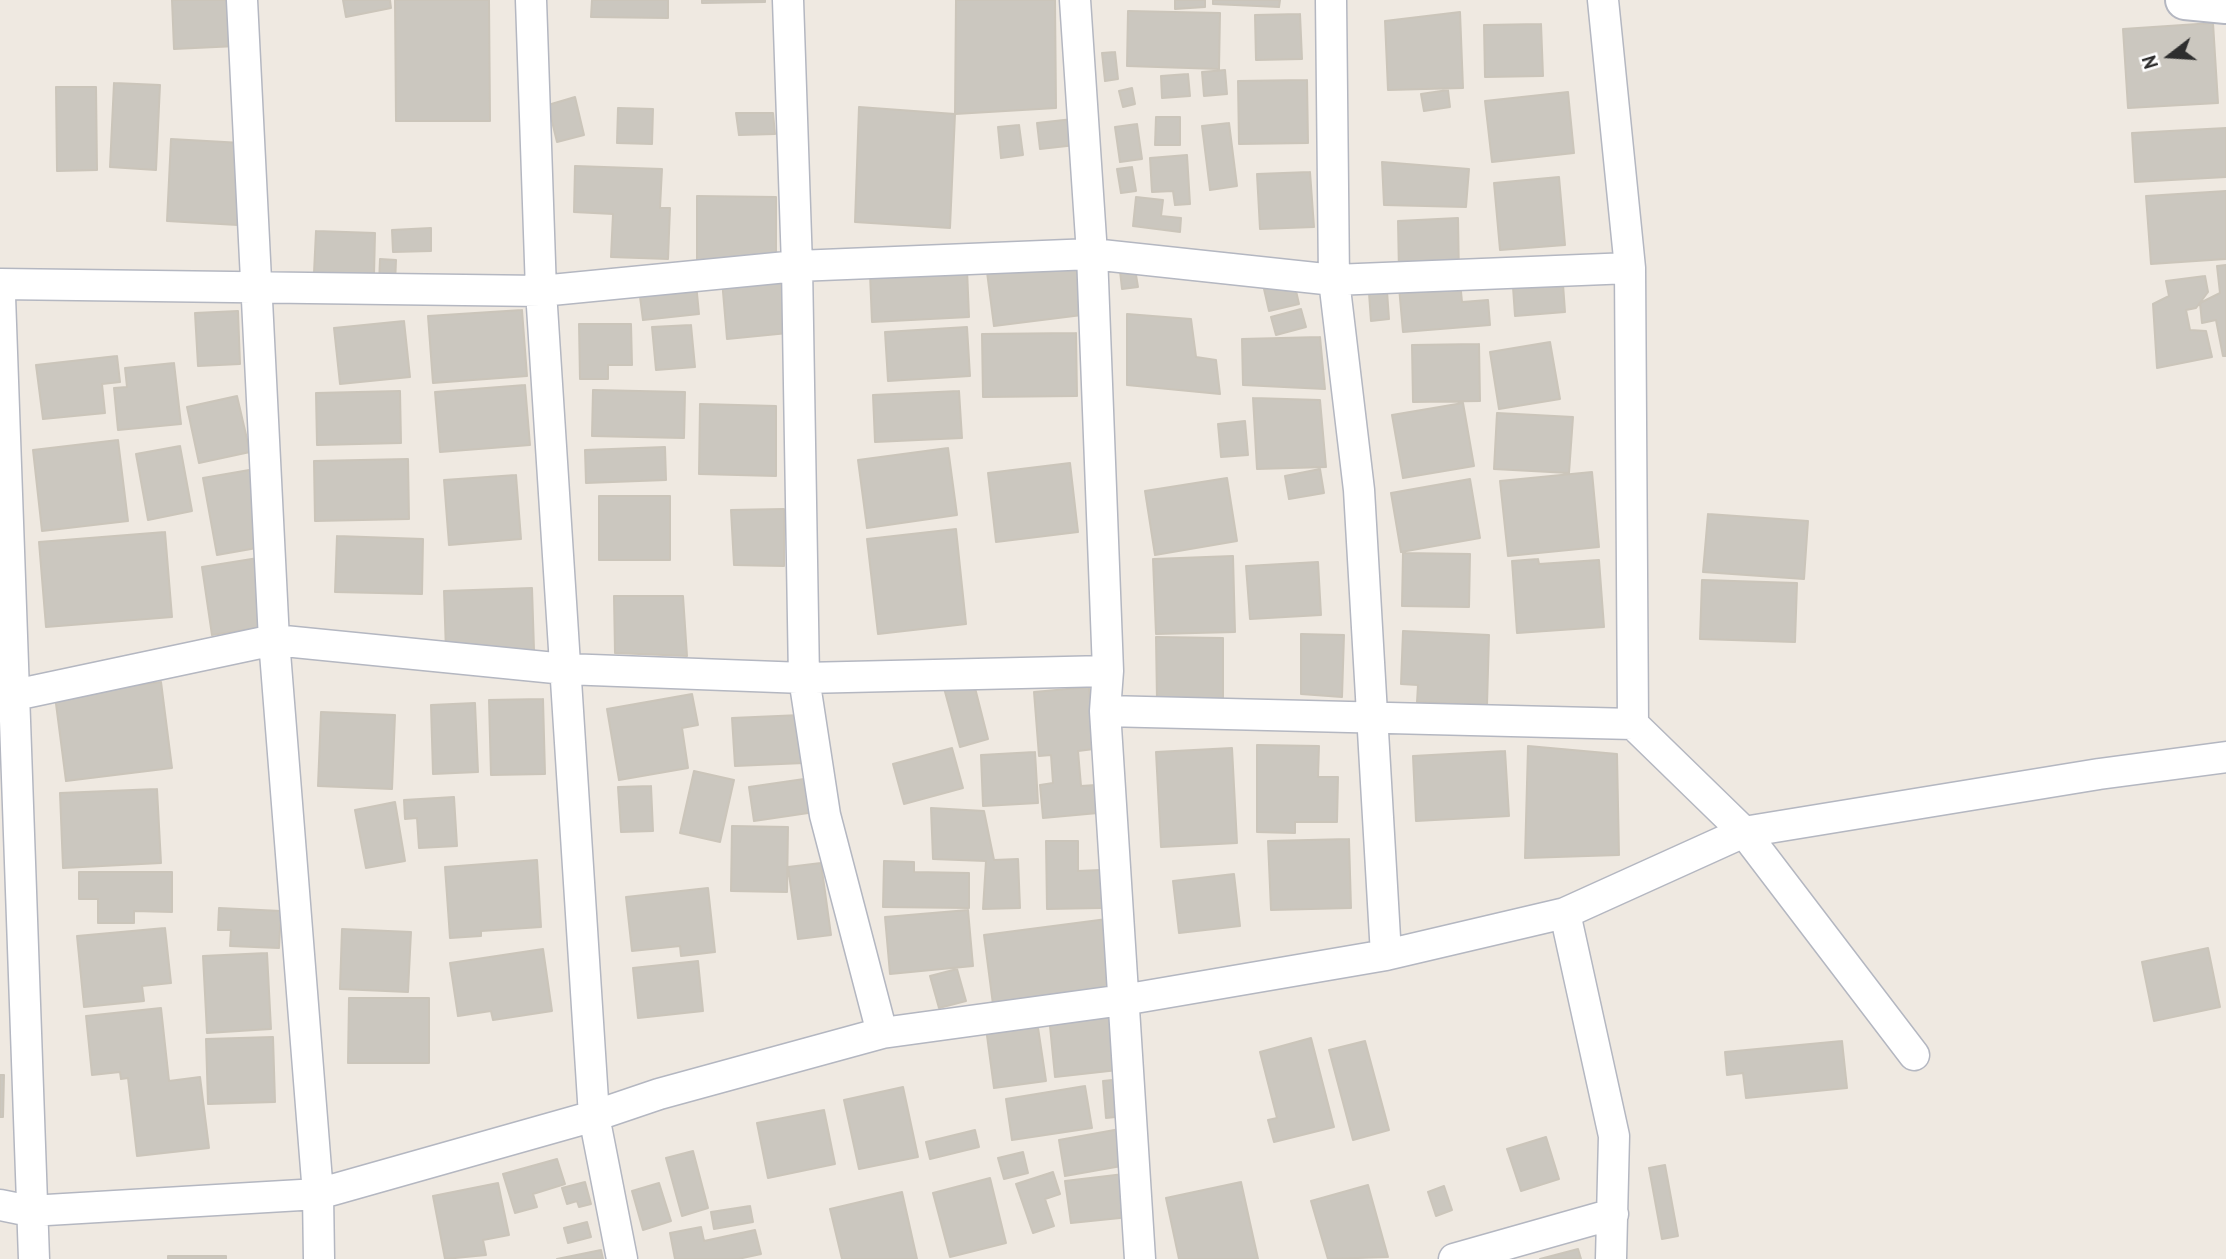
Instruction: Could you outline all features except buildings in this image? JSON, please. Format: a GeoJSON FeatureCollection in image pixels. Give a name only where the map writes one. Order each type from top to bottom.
{"type":"FeatureCollection","features":[{"type":"Feature","properties":{"kind":"main road"},"geometry":{"type":"LineString","coordinates":[[2185,0],[2226,4]]}},
{"type":"Feature","properties":{"kind":"street"},"geometry":{"type":"LineString","coordinates":[[242,0],[274,640],[318,1194],[319,1259]]}},
{"type":"Feature","properties":{"kind":"street"},"geometry":{"type":"LineString","coordinates":[[531,0],[541,291],[594,1116],[622,1259]]}},
{"type":"Feature","properties":{"kind":"street"},"geometry":{"type":"LineString","coordinates":[[788,0],[797,266],[804,678],[825,815],[882,1033]]}},
{"type":"Feature","properties":{"kind":"street"},"geometry":{"type":"LineString","coordinates":[[1075,0],[1092,254],[1108,671],[1105,711],[1140,1259]]}},
{"type":"Feature","properties":{"kind":"street"},"geometry":{"type":"LineString","coordinates":[[1331,0],[1334,279],[1359,490],[1370,719],[1386,955]]}},
{"type":"Feature","properties":{"kind":"street"},"geometry":{"type":"LineString","coordinates":[[1603,0],[1630,268],[1633,724]]}},
{"type":"Feature","properties":{"kind":"street"},"geometry":{"type":"LineString","coordinates":[[0,285],[541,291],[797,266],[1092,254],[1334,279],[1630,268]]}},
{"type":"Feature","properties":{"kind":"street"},"geometry":{"type":"LineString","coordinates":[[0,296],[8,696],[34,1259]]}},
{"type":"Feature","properties":{"kind":"street"},"geometry":{"type":"LineString","coordinates":[[8,696],[274,640],[565,669],[804,678],[1108,671]]}},
{"type":"Feature","properties":{"kind":"street"},"geometry":{"type":"LineString","coordinates":[[1105,711],[1633,724],[1744,832],[1914,1055]]}},
{"type":"Feature","properties":{"kind":"street"},"geometry":{"type":"LineString","coordinates":[[0,1205],[30,1211],[318,1194],[594,1116],[659,1094],[882,1033],[1123,1000],[1386,955],[1565,913],[1744,832],[2099,774],[2226,757]]}},
{"type":"Feature","properties":{"kind":"street"},"geometry":{"type":"LineString","coordinates":[[1565,913],[1614,1136],[1611,1259]]}},
{"type":"Feature","properties":{"kind":"street"},"geometry":{"type":"LineString","coordinates":[[1454,1259],[1613,1214]]}}]}
